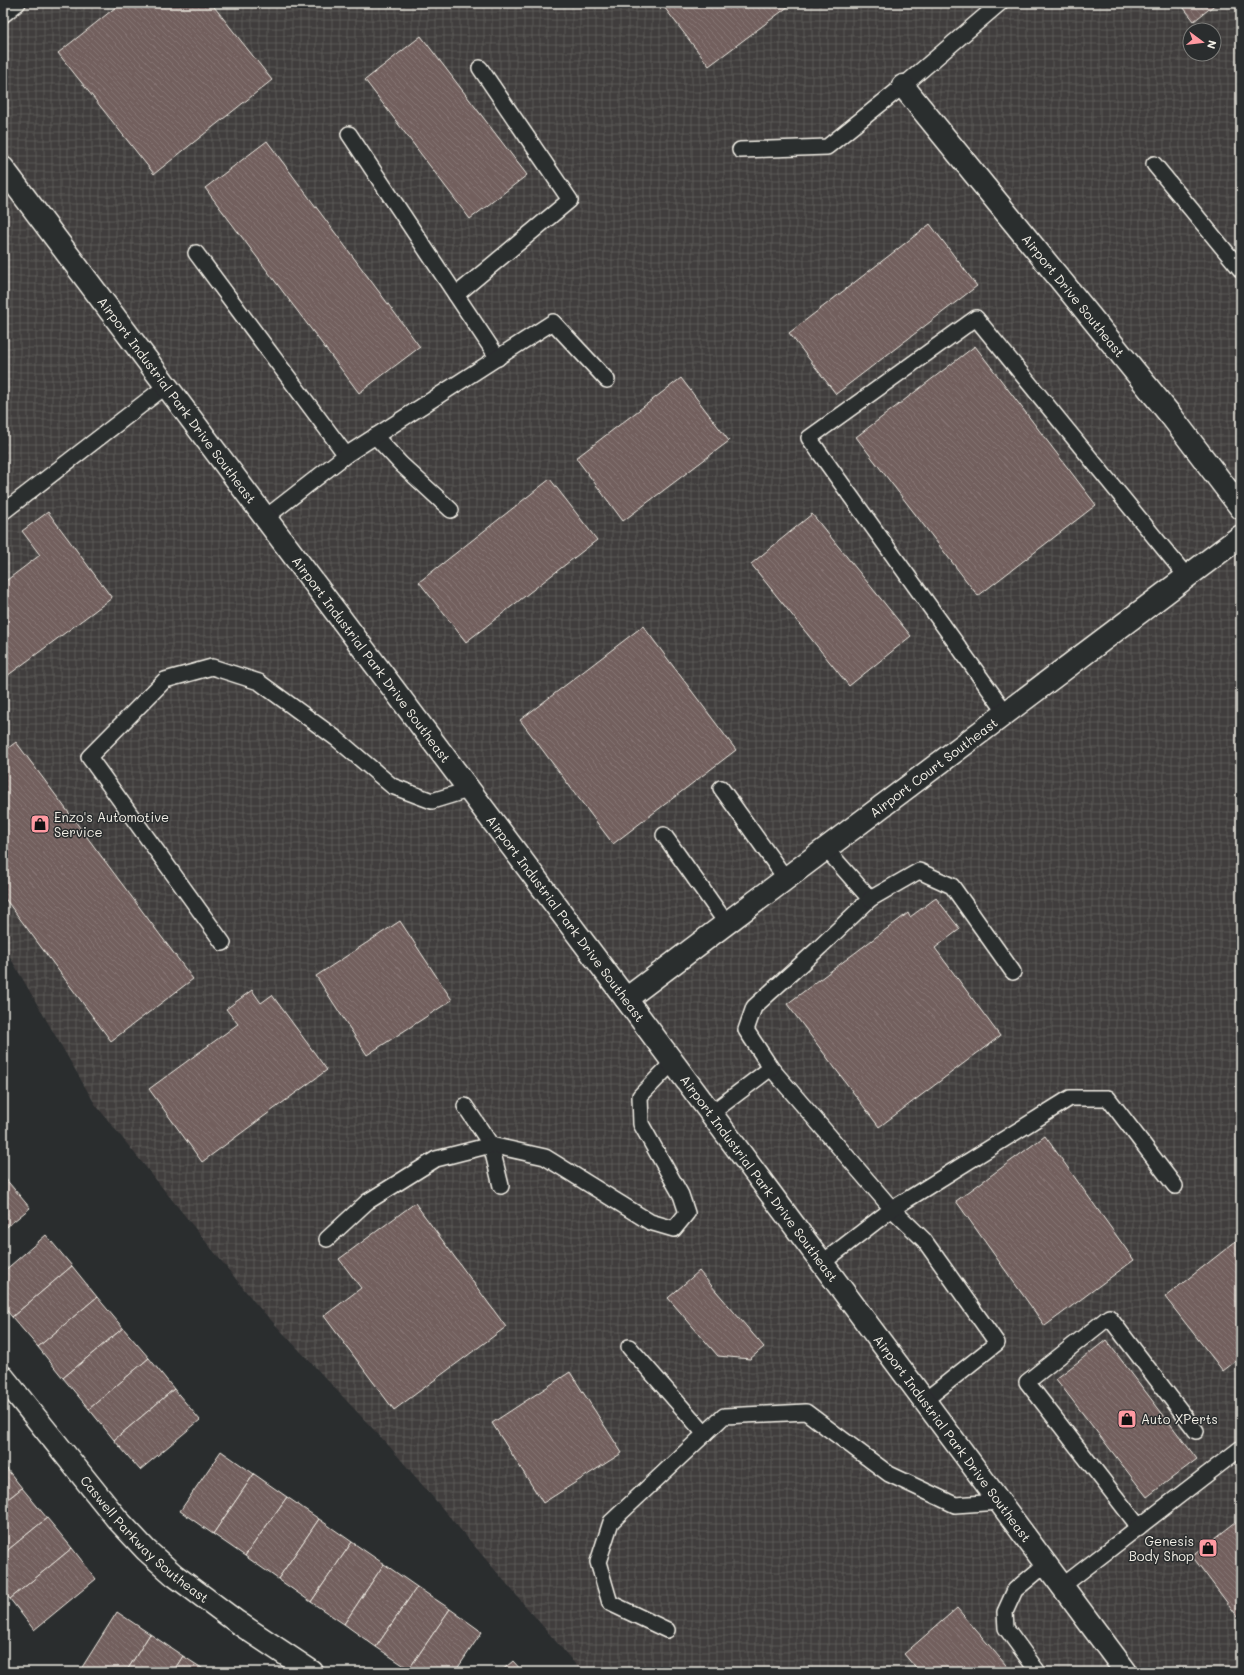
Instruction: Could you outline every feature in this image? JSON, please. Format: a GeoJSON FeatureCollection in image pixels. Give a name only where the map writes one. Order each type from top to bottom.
{"type":"FeatureCollection","features":[{"type":"Feature","properties":{"kind":"street","name":"Airport Drive Southeast"},"geometry":{"type":"LineString","coordinates":[[903,86],[1172,417],[1241,508]]}},
{"type":"Feature","properties":{"kind":"street","name":"Airport Industrial Park Drive Southeast"},"geometry":{"type":"LineString","coordinates":[[3,168],[673,1062],[1061,1587],[1126,1672]]}},
{"type":"Feature","properties":{"kind":"street","name":"Airport Court Southeast"},"geometry":{"type":"LineString","coordinates":[[626,1000],[1241,536]]}},
{"type":"Feature","properties":{"kind":"street","name":"Caswell Parkway Southeast"},"geometry":{"type":"LineString","coordinates":[[3,1377],[117,1519],[146,1550],[174,1575],[218,1608],[312,1672]]}},
{"type":"Feature","properties":{"kind":"lane"},"geometry":{"type":"LineString","coordinates":[[3,15],[18,3]]}},
{"type":"Feature","properties":{"kind":"lane"},"geometry":{"type":"LineString","coordinates":[[740,150],[827,147],[903,86],[1000,3]]}},
{"type":"Feature","properties":{"kind":"lane"},"geometry":{"type":"LineString","coordinates":[[456,295],[570,200],[480,68]]}},
{"type":"Feature","properties":{"kind":"lane"},"geometry":{"type":"LineString","coordinates":[[349,134],[498,358]]}},
{"type":"Feature","properties":{"kind":"lane"},"geometry":{"type":"LineString","coordinates":[[1154,164],[1241,270]]}},
{"type":"Feature","properties":{"kind":"lane"},"geometry":{"type":"LineString","coordinates":[[196,253],[346,455]]}},
{"type":"Feature","properties":{"kind":"lane"},"geometry":{"type":"LineString","coordinates":[[1006,713],[809,438],[976,318],[1187,577]]}},
{"type":"Feature","properties":{"kind":"lane"},"geometry":{"type":"LineString","coordinates":[[265,518],[346,455],[553,322],[607,380]]}},
{"type":"Feature","properties":{"kind":"lane"},"geometry":{"type":"LineString","coordinates":[[3,512],[166,386]]}},
{"type":"Feature","properties":{"kind":"lane"},"geometry":{"type":"LineString","coordinates":[[375,436],[401,464],[451,510]]}},
{"type":"Feature","properties":{"kind":"lane"},"geometry":{"type":"LineString","coordinates":[[222,943],[89,757],[166,680],[212,667],[259,682],[337,739],[392,786],[432,801],[468,790]]}},
{"type":"Feature","properties":{"kind":"lane"},"geometry":{"type":"LineString","coordinates":[[721,788],[786,879]]}},
{"type":"Feature","properties":{"kind":"lane"},"geometry":{"type":"LineString","coordinates":[[664,835],[727,924]]}},
{"type":"Feature","properties":{"kind":"lane"},"geometry":{"type":"LineString","coordinates":[[826,849],[870,899]]}},
{"type":"Feature","properties":{"kind":"lane"},"geometry":{"type":"LineString","coordinates":[[924,1401],[997,1344],[924,1240],[892,1210],[771,1068],[746,1030],[754,1007],[820,948],[870,899],[919,871],[952,886],[1013,972]]}},
{"type":"Feature","properties":{"kind":"lane"},"geometry":{"type":"LineString","coordinates":[[327,1239],[367,1202],[436,1159],[491,1145],[545,1157],[650,1222],[674,1229],[687,1213],[681,1195],[641,1124],[640,1096],[673,1062]]}},
{"type":"Feature","properties":{"kind":"lane"},"geometry":{"type":"LineString","coordinates":[[710,1114],[771,1068]]}},
{"type":"Feature","properties":{"kind":"lane"},"geometry":{"type":"LineString","coordinates":[[822,1263],[892,1210],[1070,1098],[1108,1098],[1175,1186]]}},
{"type":"Feature","properties":{"kind":"lane"},"geometry":{"type":"LineString","coordinates":[[465,1106],[491,1145],[501,1186]]}},
{"type":"Feature","properties":{"kind":"lane"},"geometry":{"type":"LineString","coordinates":[[1139,1527],[1027,1382],[1109,1318],[1196,1431]]}},
{"type":"Feature","properties":{"kind":"lane"},"geometry":{"type":"LineString","coordinates":[[629,1348],[705,1434]]}},
{"type":"Feature","properties":{"kind":"lane"},"geometry":{"type":"LineString","coordinates":[[667,1630],[610,1603],[598,1562],[611,1522],[724,1416],[806,1412],[889,1474],[955,1505],[999,1502]]}},
{"type":"Feature","properties":{"kind":"lane"},"geometry":{"type":"LineString","coordinates":[[1061,1587],[1241,1448]]}},
{"type":"Feature","properties":{"kind":"lane"},"geometry":{"type":"LineString","coordinates":[[1038,1672],[1006,1628],[1005,1612],[1015,1590],[1045,1565]]}},
{"type":"Feature","properties":{"kind":"shaded area"},"geometry":{"type":"Polygon","coordinates":[[[3,3],[1241,3],[1241,1672],[582,1672],[390,1447],[256,1304],[95,1104],[3,945],[3,3]]]}},
{"type":"Feature","properties":{"kind":"building"},"geometry":{"type":"Polygon","coordinates":[[[121,3],[211,3],[272,80],[154,174],[58,53],[121,3]]]}},
{"type":"Feature","properties":{"kind":"building"},"geometry":{"type":"Polygon","coordinates":[[[661,3],[793,3],[709,66],[661,3]]]}},
{"type":"Feature","properties":{"kind":"building"},"geometry":{"type":"Polygon","coordinates":[[[1180,3],[1217,3],[1194,21],[1180,3]]]}},
{"type":"Feature","properties":{"kind":"building"},"geometry":{"type":"Polygon","coordinates":[[[421,36],[527,175],[470,219],[365,80],[421,36]]]}},
{"type":"Feature","properties":{"kind":"building"},"geometry":{"type":"Polygon","coordinates":[[[267,141],[420,347],[359,393],[205,188],[267,141]]]}},
{"type":"Feature","properties":{"kind":"building"},"geometry":{"type":"Polygon","coordinates":[[[930,224],[977,286],[836,394],[789,333],[930,224]]]}},
{"type":"Feature","properties":{"kind":"building"},"geometry":{"type":"Polygon","coordinates":[[[975,346],[1096,505],[978,596],[856,437],[975,346]]]}},
{"type":"Feature","properties":{"kind":"building"},"geometry":{"type":"Polygon","coordinates":[[[681,378],[729,441],[623,521],[576,458],[681,378]]]}},
{"type":"Feature","properties":{"kind":"building"},"geometry":{"type":"Polygon","coordinates":[[[550,479],[597,540],[466,642],[419,582],[550,479]]]}},
{"type":"Feature","properties":{"kind":"building"},"geometry":{"type":"Polygon","coordinates":[[[48,512],[112,598],[3,679],[3,583],[40,555],[22,531],[48,512]]]}},
{"type":"Feature","properties":{"kind":"building"},"geometry":{"type":"Polygon","coordinates":[[[812,514],[911,636],[849,686],[751,564],[812,514]]]}},
{"type":"Feature","properties":{"kind":"building"},"geometry":{"type":"Polygon","coordinates":[[[643,626],[736,750],[613,844],[520,720],[643,626]]]}},
{"type":"Feature","properties":{"kind":"building","name":"Enzo's Automotive Service"},"geometry":{"type":"Polygon","coordinates":[[[16,742],[193,979],[111,1041],[3,896],[3,752],[16,742]]]}},
{"type":"Feature","properties":{"kind":"building"},"geometry":{"type":"Polygon","coordinates":[[[936,898],[960,929],[935,948],[1000,1036],[879,1127],[787,1004],[908,913],[910,917],[936,898]]]}},
{"type":"Feature","properties":{"kind":"building"},"geometry":{"type":"Polygon","coordinates":[[[400,921],[452,1000],[367,1055],[316,976],[400,921]]]}},
{"type":"Feature","properties":{"kind":"building"},"geometry":{"type":"Polygon","coordinates":[[[252,990],[261,1003],[272,995],[327,1070],[202,1162],[149,1089],[238,1024],[226,1009],[252,990]]]}},
{"type":"Feature","properties":{"kind":"building"},"geometry":{"type":"Polygon","coordinates":[[[1045,1136],[1134,1260],[1045,1326],[956,1201],[1045,1136]]]}},
{"type":"Feature","properties":{"kind":"building"},"geometry":{"type":"Polygon","coordinates":[[[4,1177],[30,1208],[3,1230],[3,1178],[4,1177]]]}},
{"type":"Feature","properties":{"kind":"building"},"geometry":{"type":"Polygon","coordinates":[[[415,1203],[506,1327],[394,1410],[324,1316],[361,1288],[339,1259],[415,1203]]]}},
{"type":"Feature","properties":{"kind":"building"},"geometry":{"type":"Polygon","coordinates":[[[46,1235],[72,1266],[12,1317],[3,1306],[3,1272],[46,1235]]]}},
{"type":"Feature","properties":{"kind":"building"},"geometry":{"type":"Polygon","coordinates":[[[1241,1237],[1241,1357],[1223,1371],[1165,1297],[1241,1237]]]}},
{"type":"Feature","properties":{"kind":"building"},"geometry":{"type":"Polygon","coordinates":[[[72,1266],[97,1297],[38,1347],[12,1317],[72,1266]]]}},
{"type":"Feature","properties":{"kind":"building"},"geometry":{"type":"Polygon","coordinates":[[[699,1271],[764,1347],[750,1359],[718,1356],[668,1298],[699,1271]]]}},
{"type":"Feature","properties":{"kind":"building"},"geometry":{"type":"Polygon","coordinates":[[[97,1297],[123,1328],[63,1378],[38,1347],[97,1297]]]}},
{"type":"Feature","properties":{"kind":"building"},"geometry":{"type":"Polygon","coordinates":[[[123,1328],[149,1358],[89,1409],[63,1378],[123,1328]]]}},
{"type":"Feature","properties":{"kind":"building","name":"Auto XPerts"},"geometry":{"type":"Polygon","coordinates":[[[1106,1340],[1197,1459],[1147,1497],[1056,1379],[1106,1340]]]}},
{"type":"Feature","properties":{"kind":"building"},"geometry":{"type":"Polygon","coordinates":[[[149,1358],[174,1389],[114,1440],[89,1409],[149,1358]]]}},
{"type":"Feature","properties":{"kind":"building"},"geometry":{"type":"Polygon","coordinates":[[[570,1372],[622,1453],[543,1503],[492,1423],[570,1372]]]}},
{"type":"Feature","properties":{"kind":"building"},"geometry":{"type":"Polygon","coordinates":[[[174,1389],[200,1420],[140,1470],[114,1440],[174,1389]]]}},
{"type":"Feature","properties":{"kind":"building"},"geometry":{"type":"Polygon","coordinates":[[[221,1451],[254,1474],[213,1534],[180,1511],[221,1451]]]}},
{"type":"Feature","properties":{"kind":"building"},"geometry":{"type":"Polygon","coordinates":[[[3,1464],[22,1488],[3,1503],[3,1464]]]}},
{"type":"Feature","properties":{"kind":"building"},"geometry":{"type":"Polygon","coordinates":[[[254,1474],[287,1497],[245,1556],[213,1534],[254,1474]]]}},
{"type":"Feature","properties":{"kind":"building"},"geometry":{"type":"Polygon","coordinates":[[[22,1488],[47,1518],[3,1554],[3,1503],[22,1488]]]}},
{"type":"Feature","properties":{"kind":"building"},"geometry":{"type":"Polygon","coordinates":[[[287,1497],[319,1519],[278,1579],[245,1556],[287,1497]]]}},
{"type":"Feature","properties":{"kind":"building"},"geometry":{"type":"Polygon","coordinates":[[[47,1518],[72,1548],[10,1599],[3,1591],[3,1554],[47,1518]]]}},
{"type":"Feature","properties":{"kind":"building"},"geometry":{"type":"Polygon","coordinates":[[[1241,1518],[1241,1621],[1192,1556],[1241,1518]]]}},
{"type":"Feature","properties":{"kind":"building"},"geometry":{"type":"Polygon","coordinates":[[[319,1519],[352,1542],[311,1602],[278,1579],[319,1519]]]}},
{"type":"Feature","properties":{"kind":"building"},"geometry":{"type":"Polygon","coordinates":[[[352,1542],[384,1564],[344,1624],[311,1602],[352,1542]]]}},
{"type":"Feature","properties":{"kind":"building"},"geometry":{"type":"Polygon","coordinates":[[[72,1548],[96,1579],[34,1630],[10,1599],[72,1548]]]}},
{"type":"Feature","properties":{"kind":"building"},"geometry":{"type":"Polygon","coordinates":[[[384,1564],[417,1587],[376,1647],[344,1624],[384,1564]]]}},
{"type":"Feature","properties":{"kind":"building"},"geometry":{"type":"Polygon","coordinates":[[[417,1587],[450,1609],[409,1669],[376,1647],[417,1587]]]}},
{"type":"Feature","properties":{"kind":"building"},"geometry":{"type":"Polygon","coordinates":[[[957,1608],[1012,1672],[919,1672],[904,1654],[957,1608]]]}},
{"type":"Feature","properties":{"kind":"building"},"geometry":{"type":"Polygon","coordinates":[[[450,1609],[482,1632],[455,1672],[412,1672],[409,1669],[450,1609]]]}},
{"type":"Feature","properties":{"kind":"building"},"geometry":{"type":"Polygon","coordinates":[[[117,1612],[150,1634],[126,1672],[79,1672],[117,1612]]]}},
{"type":"Feature","properties":{"kind":"building"},"geometry":{"type":"Polygon","coordinates":[[[150,1634],[183,1656],[173,1672],[126,1672],[150,1634]]]}},
{"type":"Feature","properties":{"kind":"building"},"geometry":{"type":"Polygon","coordinates":[[[183,1656],[208,1672],[173,1672],[183,1656]]]}},
{"type":"Feature","properties":{"kind":"building"},"geometry":{"type":"Polygon","coordinates":[[[513,1661],[523,1672],[500,1672],[513,1661]]]}},
{"type":"Feature","properties":{"kind":"place","name":"Enzo's Automotive Service"},"geometry":{"type":"Point","coordinates":[40,824]}},
{"type":"Feature","properties":{"kind":"place","name":"Auto XPerts"},"geometry":{"type":"Point","coordinates":[1127,1419]}},
{"type":"Feature","properties":{"kind":"place","name":"Genesis Body Shop"},"geometry":{"type":"Point","coordinates":[1208,1548]}}]}
